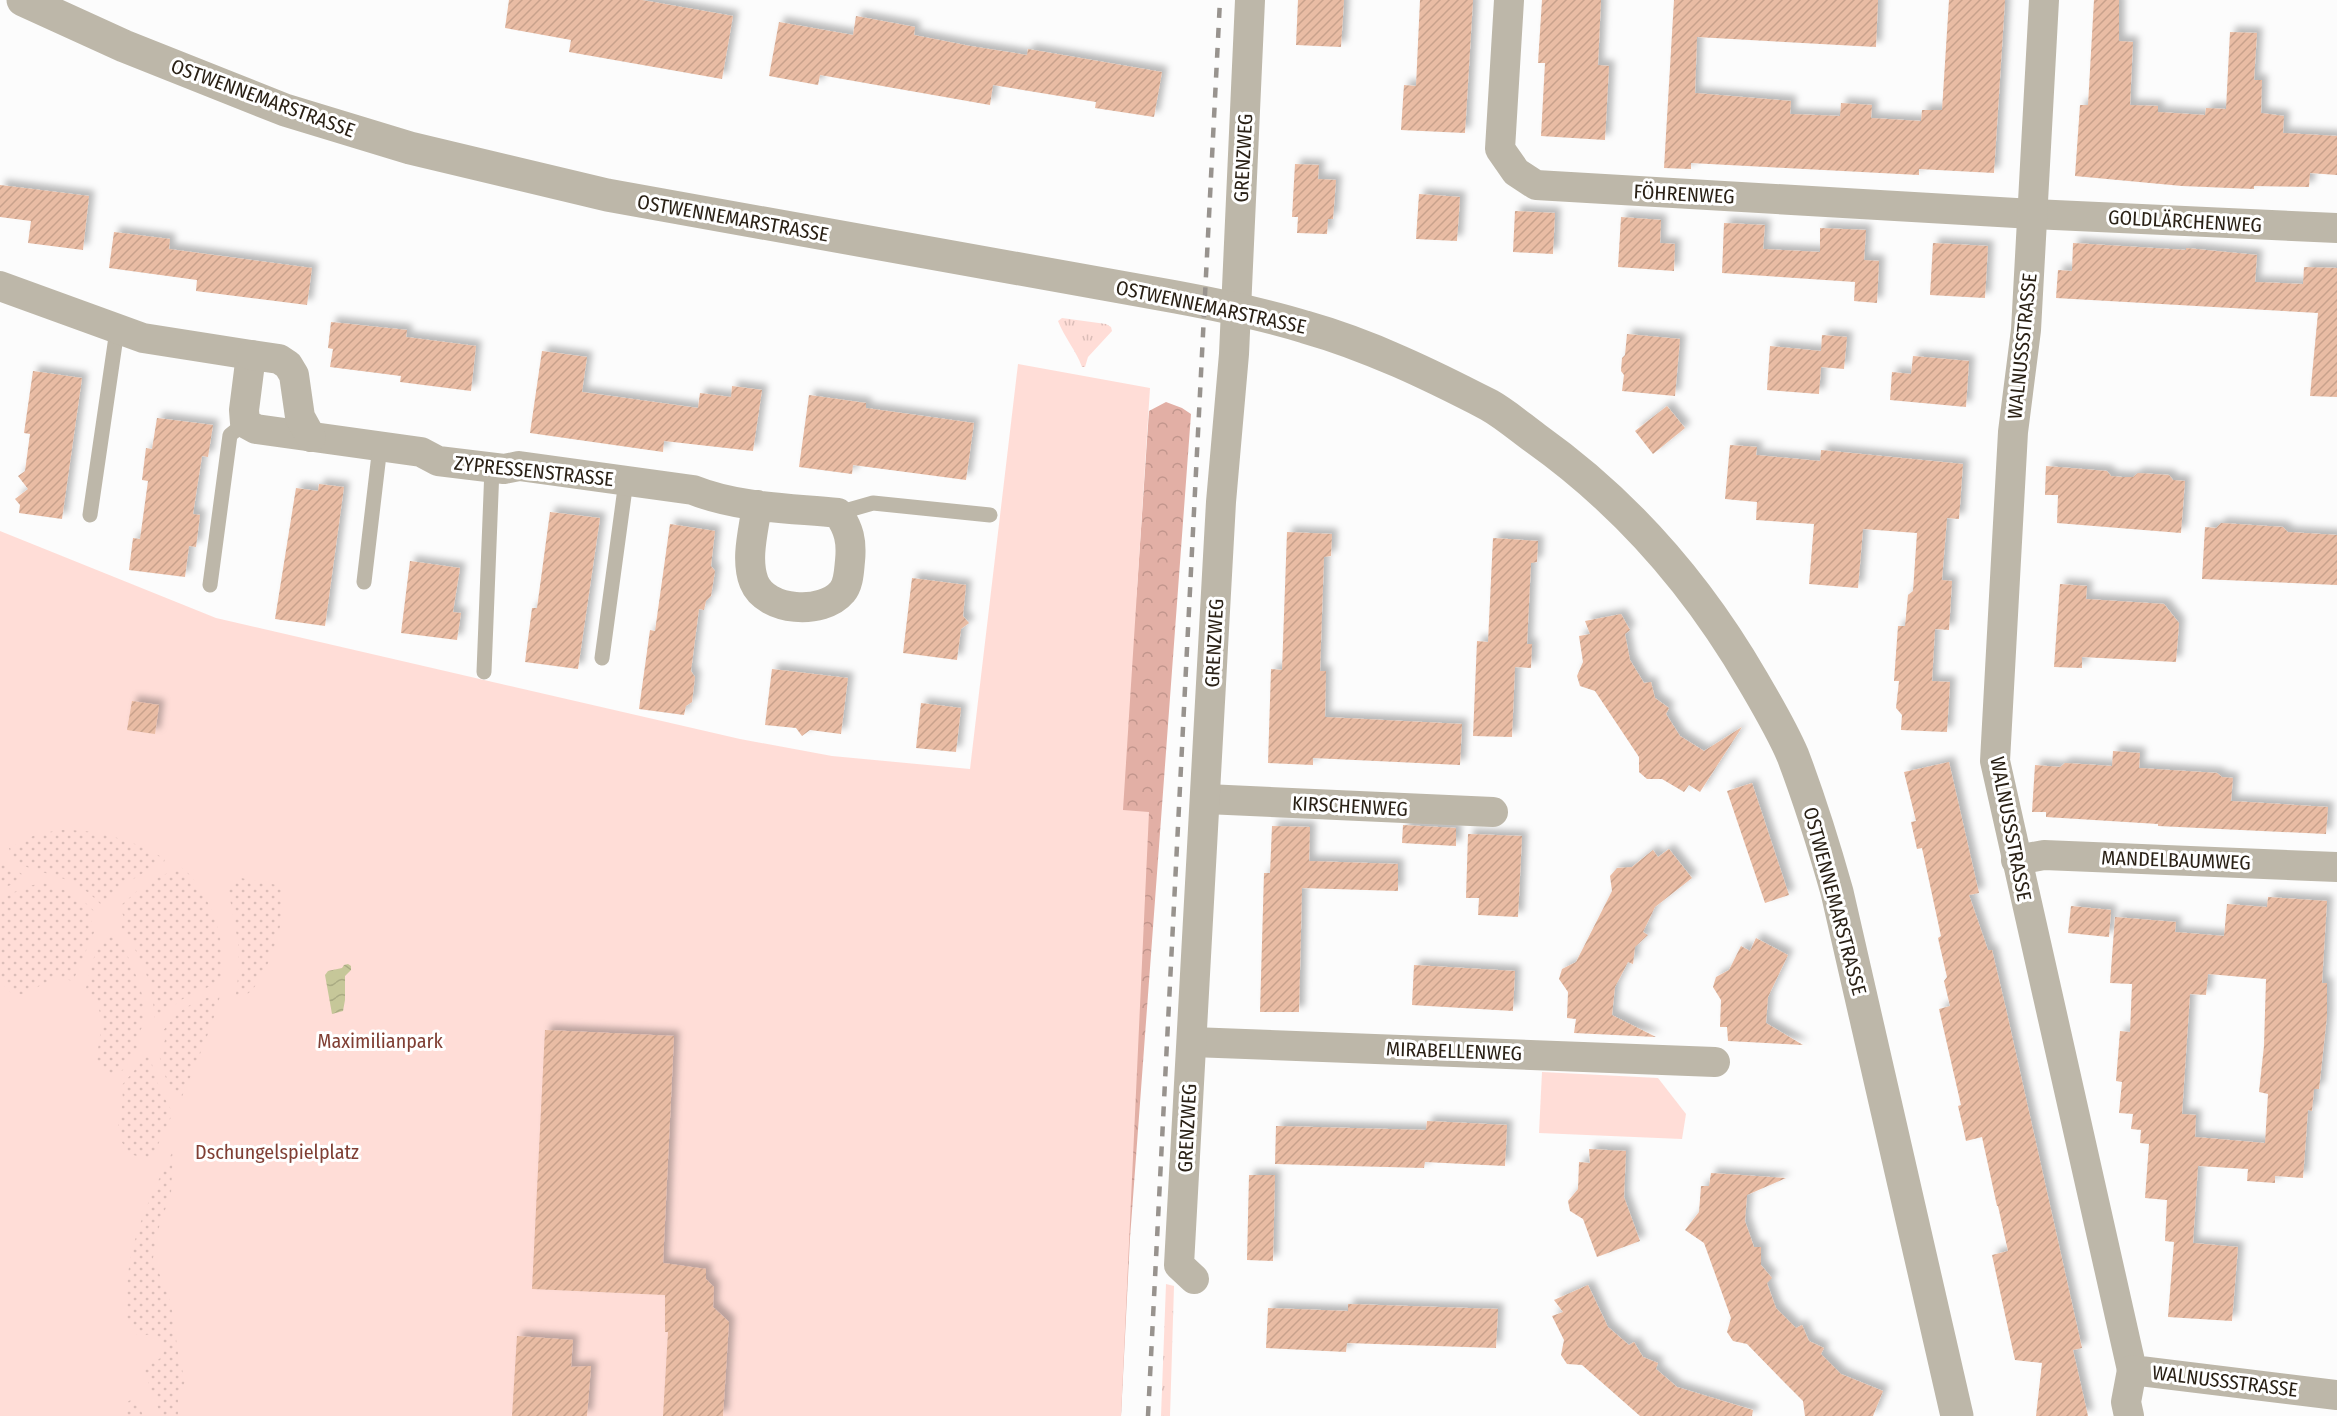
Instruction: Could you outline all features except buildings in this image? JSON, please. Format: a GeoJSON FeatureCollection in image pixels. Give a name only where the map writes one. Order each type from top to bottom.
{"type":"FeatureCollection","features":[{"type":"Feature","properties":{"kind":"street","name":"OSTWENNEMARSTRASSE"},"geometry":{"type":"LineString","coordinates":[[23,0],[124,46],[263,102],[410,148],[607,195],[1236,309],[1307,327],[1379,353],[1491,406],[1565,460],[1630,518],[1687,581],[1731,643],[1769,708],[1792,755],[1819,830],[1837,892],[1957,1416]]}},
{"type":"Feature","properties":{"kind":"street","name":"GRENZWEG"},"geometry":{"type":"LineString","coordinates":[[1194,1279],[1179,1265],[1221,502],[1234,354],[1250,0]]}},
{"type":"Feature","properties":{"kind":"street","name":"FÖHRENWEG"},"geometry":{"type":"LineString","coordinates":[[1509,0],[1500,149],[1516,172],[1536,185],[2033,214]]}},
{"type":"Feature","properties":{"kind":"street","name":"WALNUSSSTRASSE"},"geometry":{"type":"LineString","coordinates":[[2044,0],[2026,330],[2013,432],[1995,761],[2132,1370],[2337,1395]]}},
{"type":"Feature","properties":{"kind":"street","name":"GOLDLÄRCHENWEG"},"geometry":{"type":"LineString","coordinates":[[2033,214],[2337,228]]}},
{"type":"Feature","properties":{"kind":"street"},"geometry":{"type":"LineString","coordinates":[[0,286],[142,338],[279,358],[288,364],[294,375],[300,417],[311,437]]}},
{"type":"Feature","properties":{"kind":"street"},"geometry":{"type":"LineString","coordinates":[[245,423],[244,410],[251,355]]}},
{"type":"Feature","properties":{"kind":"street","name":"ZYPRESSENSTRASSE"},"geometry":{"type":"LineString","coordinates":[[245,423],[256,429],[421,452],[438,461],[504,469],[519,466],[693,490],[711,497],[757,505],[838,513]]}},
{"type":"Feature","properties":{"kind":"street"},"geometry":{"type":"LineString","coordinates":[[757,505],[750,566],[755,584],[765,598],[785,604],[813,607],[829,602],[843,591],[849,576],[851,542],[847,527],[838,513]]}},
{"type":"Feature","properties":{"kind":"street","name":"KIRSCHENWEG"},"geometry":{"type":"LineString","coordinates":[[1206,799],[1493,812]]}},
{"type":"Feature","properties":{"kind":"street","name":"MANDELBAUMWEG"},"geometry":{"type":"LineString","coordinates":[[2016,860],[2044,855],[2337,867]]}},
{"type":"Feature","properties":{"kind":"street","name":"MIRABELLENWEG"},"geometry":{"type":"LineString","coordinates":[[1192,1042],[1715,1062]]}},
{"type":"Feature","properties":{"kind":"street"},"geometry":{"type":"LineString","coordinates":[[2129,1416],[2126,1402],[2132,1370]]}},
{"type":"Feature","properties":{"kind":"lane"},"geometry":{"type":"LineString","coordinates":[[90,515],[117,330]]}},
{"type":"Feature","properties":{"kind":"lane"},"geometry":{"type":"LineString","coordinates":[[210,585],[230,435],[245,423]]}},
{"type":"Feature","properties":{"kind":"lane"},"geometry":{"type":"LineString","coordinates":[[364,582],[381,446]]}},
{"type":"Feature","properties":{"kind":"lane"},"geometry":{"type":"LineString","coordinates":[[484,672],[492,468]]}},
{"type":"Feature","properties":{"kind":"lane"},"geometry":{"type":"LineString","coordinates":[[602,658],[626,481]]}},
{"type":"Feature","properties":{"kind":"lane","name":"ZYPRESSENSTRASSE"},"geometry":{"type":"LineString","coordinates":[[838,513],[873,503],[990,516]]}},
{"type":"Feature","properties":{"kind":"green space"},"geometry":{"type":"Polygon","coordinates":[[[1062,318],[1106,324],[1111,327],[1112,331],[1088,357],[1085,367],[1082,367],[1058,321],[1062,318]]]}},
{"type":"Feature","properties":{"kind":"green space","name":"Maximilianpark"},"geometry":{"type":"Polygon","coordinates":[[[1018,364],[1150,388],[1123,810],[1149,812],[1121,1416],[0,1416],[0,531],[216,618],[740,739],[832,756],[970,769],[1018,364]]]}},
{"type":"Feature","properties":{"kind":"green space"},"geometry":{"type":"Polygon","coordinates":[[[1166,402],[1191,414],[1130,1238],[1121,1416],[1102,942],[1137,588],[1149,411],[1166,402]]]}},
{"type":"Feature","properties":{"kind":"green space"},"geometry":{"type":"Polygon","coordinates":[[[58,830],[100,833],[139,846],[165,859],[164,862],[131,881],[102,906],[89,893],[75,884],[32,869],[17,861],[12,855],[9,848],[33,836],[58,830]]]}},
{"type":"Feature","properties":{"kind":"green space"},"geometry":{"type":"Polygon","coordinates":[[[0,860],[25,876],[25,878],[0,890],[0,860]]]}},
{"type":"Feature","properties":{"kind":"green space"},"geometry":{"type":"Polygon","coordinates":[[[180,867],[195,882],[216,921],[221,945],[222,982],[177,1003],[155,1025],[150,986],[142,962],[121,929],[124,917],[119,907],[145,884],[180,867]]]}},
{"type":"Feature","properties":{"kind":"green space"},"geometry":{"type":"Polygon","coordinates":[[[241,878],[281,887],[282,913],[272,954],[260,979],[245,996],[236,998],[239,969],[238,942],[228,888],[241,878]]]}},
{"type":"Feature","properties":{"kind":"green space"},"geometry":{"type":"Polygon","coordinates":[[[44,883],[71,893],[89,905],[94,911],[91,920],[95,930],[73,981],[52,980],[23,994],[12,993],[0,979],[0,902],[20,889],[44,883]]]}},
{"type":"Feature","properties":{"kind":"green space"},"geometry":{"type":"Polygon","coordinates":[[[115,936],[132,965],[142,993],[145,1017],[136,1038],[139,1048],[123,1070],[112,1077],[104,1073],[97,1060],[101,1015],[86,988],[92,962],[103,937],[115,936]]]}},
{"type":"Feature","properties":{"kind":"green space"},"geometry":{"type":"Polygon","coordinates":[[[216,995],[220,996],[207,1035],[181,1099],[178,1099],[161,1064],[160,1051],[165,1040],[163,1031],[174,1017],[186,1008],[216,995]]]}},
{"type":"Feature","properties":{"kind":"green space"},"geometry":{"type":"Polygon","coordinates":[[[145,1053],[150,1053],[158,1084],[173,1113],[153,1155],[147,1159],[130,1154],[121,1141],[118,1126],[123,1101],[122,1085],[139,1065],[145,1053]]]}},
{"type":"Feature","properties":{"kind":"green space"},"geometry":{"type":"Polygon","coordinates":[[[1542,1072],[1658,1078],[1686,1114],[1682,1139],[1539,1133],[1542,1072]]]}},
{"type":"Feature","properties":{"kind":"green space"},"geometry":{"type":"Polygon","coordinates":[[[173,1151],[171,1193],[159,1227],[153,1258],[171,1303],[178,1353],[185,1381],[178,1400],[178,1416],[161,1416],[144,1371],[145,1362],[161,1358],[164,1345],[156,1335],[149,1334],[139,1338],[129,1323],[127,1281],[141,1223],[173,1151]]]}},
{"type":"Feature","properties":{"kind":"green space"},"geometry":{"type":"Polygon","coordinates":[[[1166,1284],[1174,1286],[1170,1416],[1161,1416],[1166,1284]]]}},
{"type":"Feature","properties":{"kind":"green space"},"geometry":{"type":"Polygon","coordinates":[[[132,1399],[138,1402],[143,1416],[123,1416],[126,1403],[132,1399]]]}},
{"type":"Feature","properties":{"kind":"water"},"geometry":{"type":"Polygon","coordinates":[[[348,964],[351,970],[345,976],[343,1011],[332,1014],[325,975],[328,971],[348,964]]]}},
{"type":"Feature","properties":{"kind":"railway"},"geometry":{"type":"LineString","coordinates":[[1148,1416],[1220,0]]}},
{"type":"Feature","properties":{"kind":"park label","name":"Dschungelspielplatz"},"geometry":{"type":"Point","coordinates":[277,1152]}}]}
